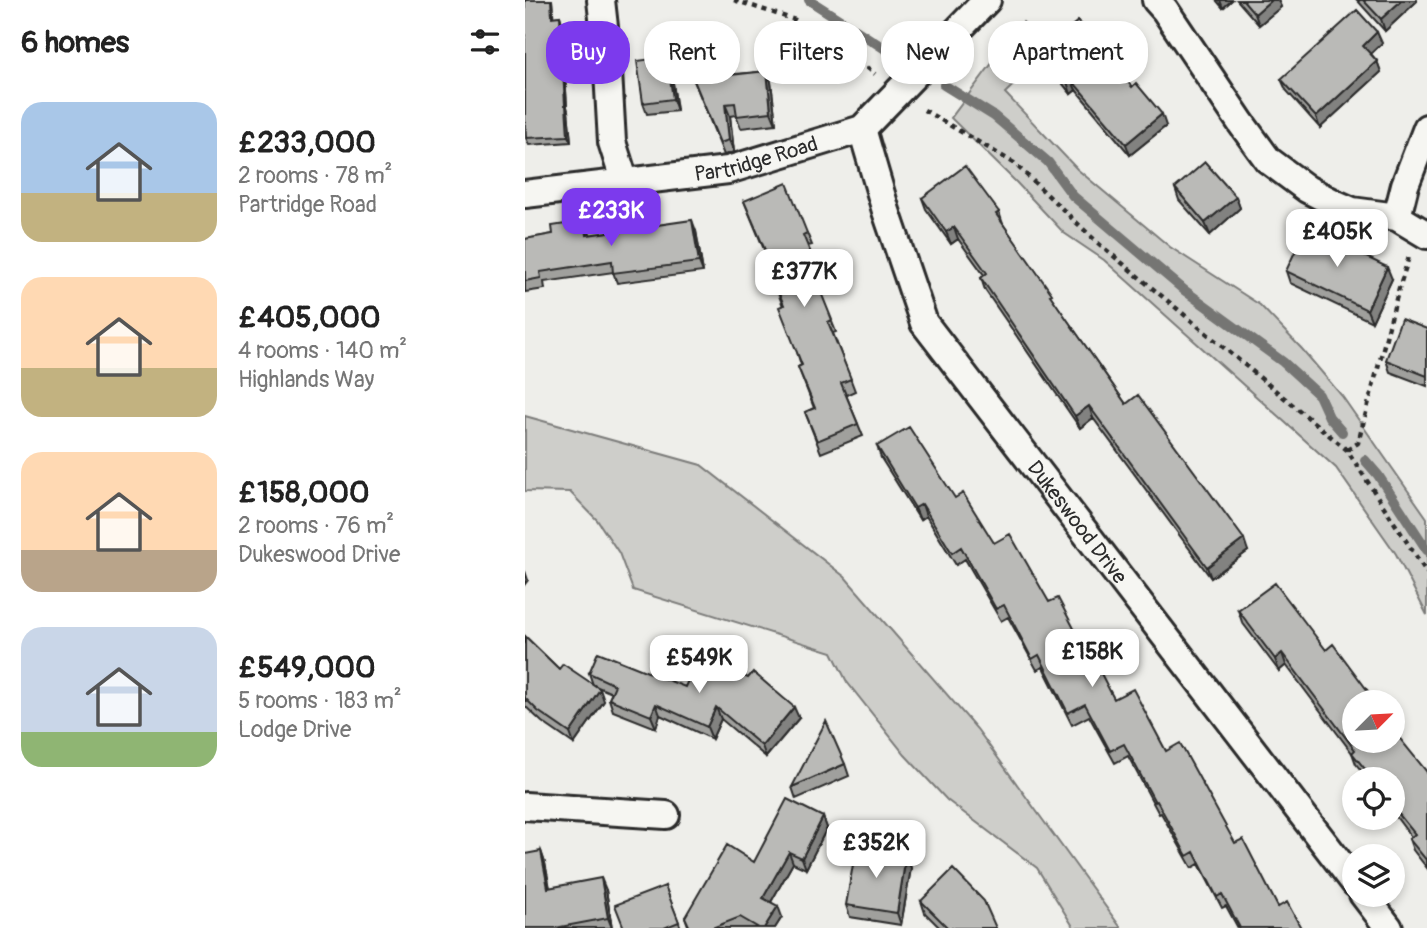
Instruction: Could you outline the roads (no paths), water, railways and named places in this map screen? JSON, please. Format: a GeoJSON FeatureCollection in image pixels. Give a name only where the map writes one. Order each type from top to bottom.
{"type":"FeatureCollection","features":[{"type":"Feature","properties":{"kind":"street"},"geometry":{"type":"LineString","coordinates":[[601,0],[612,142],[625,183]]}},
{"type":"Feature","properties":{"kind":"street"},"geometry":{"type":"LineString","coordinates":[[862,129],[986,0]]}},
{"type":"Feature","properties":{"kind":"street"},"geometry":{"type":"LineString","coordinates":[[1156,0],[1268,160],[1307,189],[1336,204],[1352,211],[1414,227],[1405,185],[1427,128]]}},
{"type":"Feature","properties":{"kind":"street","name":"Partridge Road"},"geometry":{"type":"LineString","coordinates":[[525,194],[728,170],[862,129]]}},
{"type":"Feature","properties":{"kind":"street","name":"Dukeswood Drive"},"geometry":{"type":"LineString","coordinates":[[862,129],[886,211],[924,323],[1342,866]]}},
{"type":"Feature","properties":{"kind":"street"},"geometry":{"type":"LineString","coordinates":[[525,806],[666,815]]}},
{"type":"Feature","properties":{"kind":"street"},"geometry":{"type":"LineString","coordinates":[[1373,907],[1389,928]]}},
{"type":"Feature","properties":{"kind":"waterway"},"geometry":{"type":"LineString","coordinates":[[809,0],[881,46]]}},
{"type":"Feature","properties":{"kind":"waterway"},"geometry":{"type":"LineString","coordinates":[[944,85],[994,116],[1048,162],[1073,196],[1184,290],[1283,362],[1319,395],[1329,417],[1342,432]]}},
{"type":"Feature","properties":{"kind":"waterway"},"geometry":{"type":"LineString","coordinates":[[1365,460],[1378,475],[1427,550]]}}]}
